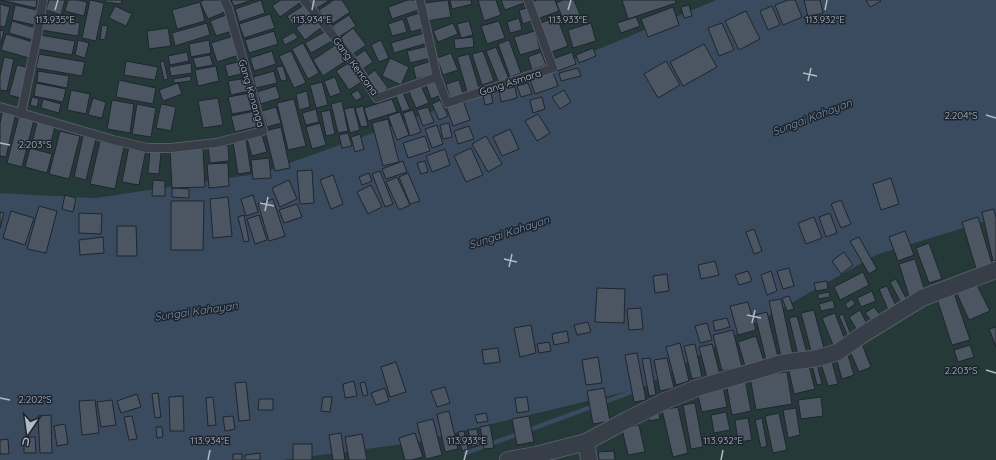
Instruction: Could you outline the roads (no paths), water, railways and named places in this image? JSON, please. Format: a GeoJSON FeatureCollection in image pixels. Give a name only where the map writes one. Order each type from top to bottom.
{"type":"FeatureCollection","features":[{"type":"Feature","properties":{"kind":"street"},"geometry":{"type":"LineString","coordinates":[[508,460],[536,455],[586,442],[633,416],[697,388],[782,363],[818,358],[838,352],[862,335],[922,298],[996,270]]}},
{"type":"Feature","properties":{"kind":"street"},"geometry":{"type":"LineString","coordinates":[[586,442],[589,460]]}},
{"type":"Feature","properties":{"kind":"lane"},"geometry":{"type":"LineString","coordinates":[[21,114],[43,0]]}},
{"type":"Feature","properties":{"kind":"lane","name":"Gang Kenanga"},"geometry":{"type":"LineString","coordinates":[[0,107],[113,140],[147,148],[171,148],[216,143],[263,131],[228,8],[224,0]]}},
{"type":"Feature","properties":{"kind":"lane","name":"Gang Kencana"},"geometry":{"type":"LineString","coordinates":[[304,0],[348,54],[377,98],[437,77]]}},
{"type":"Feature","properties":{"kind":"lane"},"geometry":{"type":"LineString","coordinates":[[420,0],[437,77]]}},
{"type":"Feature","properties":{"kind":"lane","name":"Gang Asmara"},"geometry":{"type":"LineString","coordinates":[[437,77],[447,103],[553,68],[528,0]]}},
{"type":"Feature","properties":{"kind":"water","name":"Sungai Kahayan"},"geometry":{"type":"Polygon","coordinates":[[[716,0],[996,0],[996,218],[876,255],[642,388],[413,443],[283,460],[0,460],[0,193],[95,198],[262,173],[565,63],[716,0]]]}},
{"type":"Feature","properties":{"kind":"waterway"},"geometry":{"type":"LineString","coordinates":[[466,453],[637,390]]}}]}
